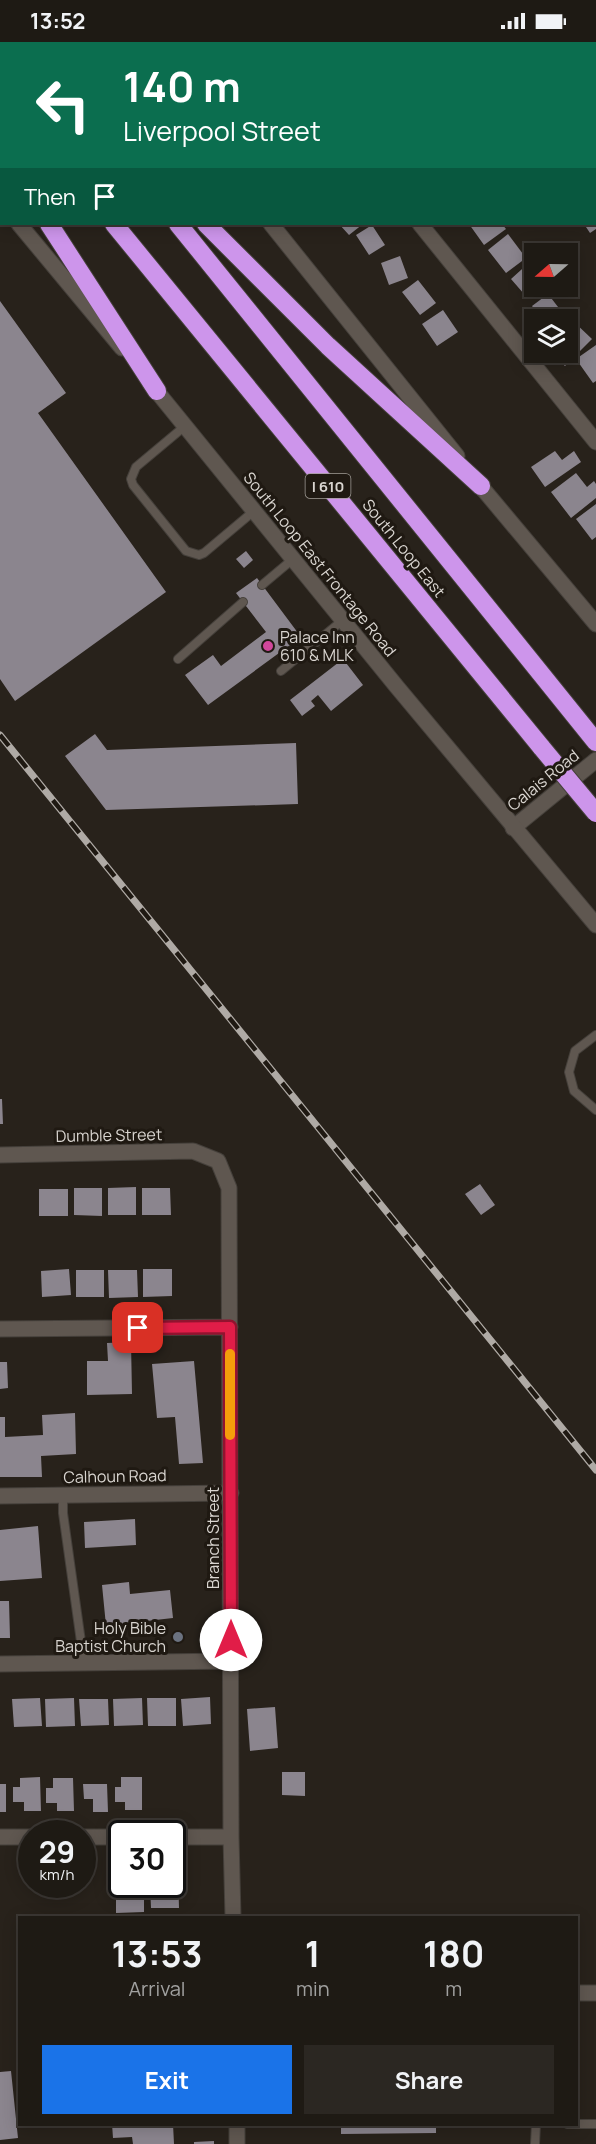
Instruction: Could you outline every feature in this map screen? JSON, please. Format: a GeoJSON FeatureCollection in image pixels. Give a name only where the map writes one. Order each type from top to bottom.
{"type":"FeatureCollection","features":[{"type":"Feature","properties":{"kind":"highway"},"geometry":{"type":"LineString","coordinates":[[50,225],[156,391]]}},
{"type":"Feature","properties":{"kind":"highway","name":"South Loop East"},"geometry":{"type":"LineString","coordinates":[[115,225],[596,813]]}},
{"type":"Feature","properties":{"kind":"highway","name":"South Loop East"},"geometry":{"type":"LineString","coordinates":[[179,225],[596,742]]}},
{"type":"Feature","properties":{"kind":"highway"},"geometry":{"type":"LineString","coordinates":[[207,225],[328,346],[481,486]]}},
{"type":"Feature","properties":{"kind":"street","name":"South Loop East Frontage Road"},"geometry":{"type":"LineString","coordinates":[[20,225],[342,620],[596,926]]}},
{"type":"Feature","properties":{"kind":"street"},"geometry":{"type":"LineString","coordinates":[[272,225],[481,486],[596,624]]}},
{"type":"Feature","properties":{"kind":"street"},"geometry":{"type":"LineString","coordinates":[[421,225],[596,442]]}},
{"type":"Feature","properties":{"kind":"street","name":"Calais Road"},"geometry":{"type":"LineString","coordinates":[[513,828],[596,760]]}},
{"type":"Feature","properties":{"kind":"street","name":"Dumble Street"},"geometry":{"type":"LineString","coordinates":[[0,1155],[193,1151],[218,1161]]}},
{"type":"Feature","properties":{"kind":"street","name":"Branch Street"},"geometry":{"type":"LineString","coordinates":[[218,1161],[229,1188],[233,1916]]}},
{"type":"Feature","properties":{"kind":"street"},"geometry":{"type":"LineString","coordinates":[[0,1329],[230,1327]]}},
{"type":"Feature","properties":{"kind":"street","name":"Calhoun Road"},"geometry":{"type":"LineString","coordinates":[[0,1496],[231,1493]]}},
{"type":"Feature","properties":{"kind":"street"},"geometry":{"type":"LineString","coordinates":[[0,1664],[231,1661]]}},
{"type":"Feature","properties":{"kind":"street"},"geometry":{"type":"LineString","coordinates":[[0,1837],[18,1837]]}},
{"type":"Feature","properties":{"kind":"street"},"geometry":{"type":"LineString","coordinates":[[186,1837],[231,1837]]}},
{"type":"Feature","properties":{"kind":"street"},"geometry":{"type":"LineString","coordinates":[[578,1993],[596,1993]]}},
{"type":"Feature","properties":{"kind":"street"},"geometry":{"type":"LineString","coordinates":[[237,2126],[237,2144]]}},
{"type":"Feature","properties":{"kind":"lane"},"geometry":{"type":"LineString","coordinates":[[185,426],[136,467],[131,479],[133,485],[186,551],[199,555],[204,553],[254,511]]}},
{"type":"Feature","properties":{"kind":"lane"},"geometry":{"type":"LineString","coordinates":[[262,585],[293,560]]}},
{"type":"Feature","properties":{"kind":"lane"},"geometry":{"type":"LineString","coordinates":[[177,659],[243,602]]}},
{"type":"Feature","properties":{"kind":"lane"},"geometry":{"type":"LineString","coordinates":[[281,671],[342,620]]}},
{"type":"Feature","properties":{"kind":"lane"},"geometry":{"type":"LineString","coordinates":[[596,1035],[575,1051],[569,1072],[574,1091],[596,1110]]}},
{"type":"Feature","properties":{"kind":"lane"},"geometry":{"type":"LineString","coordinates":[[63,1495],[63,1513],[84,1663]]}},
{"type":"Feature","properties":{"kind":"lane"},"geometry":{"type":"LineString","coordinates":[[578,2124],[596,2124]]}},
{"type":"Feature","properties":{"kind":"lane"},"geometry":{"type":"LineString","coordinates":[[535,2144],[536,2126]]}},
{"type":"Feature","properties":{"kind":"building"},"geometry":{"type":"Polygon","coordinates":[[[340,225],[362,225],[349,235],[340,225]]]}},
{"type":"Feature","properties":{"kind":"building"},"geometry":{"type":"Polygon","coordinates":[[[372,225],[385,245],[369,255],[356,235],[372,225]]]}},
{"type":"Feature","properties":{"kind":"building"},"geometry":{"type":"Polygon","coordinates":[[[470,225],[503,225],[506,229],[484,245],[470,225]]]}},
{"type":"Feature","properties":{"kind":"building"},"geometry":{"type":"Polygon","coordinates":[[[585,225],[596,225],[596,229],[590,233],[585,225]]]}},
{"type":"Feature","properties":{"kind":"building"},"geometry":{"type":"Polygon","coordinates":[[[508,234],[524,255],[524,260],[506,273],[488,250],[508,234]]]}},
{"type":"Feature","properties":{"kind":"building"},"geometry":{"type":"Polygon","coordinates":[[[400,256],[408,278],[389,285],[381,263],[400,256]]]}},
{"type":"Feature","properties":{"kind":"building"},"geometry":{"type":"Polygon","coordinates":[[[524,267],[524,294],[511,279],[524,267]]]}},
{"type":"Feature","properties":{"kind":"building"},"geometry":{"type":"Polygon","coordinates":[[[418,280],[436,303],[420,315],[402,292],[418,280]]]}},
{"type":"Feature","properties":{"kind":"building"},"geometry":{"type":"Polygon","coordinates":[[[544,297],[550,297],[560,309],[534,309],[532,306],[544,297]]]}},
{"type":"Feature","properties":{"kind":"building"},"geometry":{"type":"Polygon","coordinates":[[[0,301],[66,393],[38,413],[166,592],[15,701],[0,679],[0,301]]]}},
{"type":"Feature","properties":{"kind":"building"},"geometry":{"type":"Polygon","coordinates":[[[443,310],[458,332],[437,346],[422,324],[443,310]]]}},
{"type":"Feature","properties":{"kind":"building"},"geometry":{"type":"Polygon","coordinates":[[[578,326],[592,339],[578,353],[578,326]]]}},
{"type":"Feature","properties":{"kind":"building"},"geometry":{"type":"Polygon","coordinates":[[[596,345],[596,381],[593,383],[578,362],[578,358],[596,345]]]}},
{"type":"Feature","properties":{"kind":"building"},"geometry":{"type":"Polygon","coordinates":[[[555,451],[562,460],[574,451],[581,462],[545,487],[531,467],[555,451]]]}},
{"type":"Feature","properties":{"kind":"building"},"geometry":{"type":"Polygon","coordinates":[[[576,473],[587,487],[594,481],[596,498],[571,518],[551,492],[576,473]]]}},
{"type":"Feature","properties":{"kind":"building"},"geometry":{"type":"Polygon","coordinates":[[[596,504],[596,537],[592,540],[576,519],[596,504]]]}},
{"type":"Feature","properties":{"kind":"building"},"geometry":{"type":"Polygon","coordinates":[[[246,551],[253,560],[244,568],[236,559],[246,551]]]}},
{"type":"Feature","properties":{"kind":"building","name":"Palace Inn 610 & MLK"},"geometry":{"type":"Polygon","coordinates":[[[257,578],[301,637],[208,705],[185,675],[213,655],[221,666],[266,632],[236,593],[257,578]]]}},
{"type":"Feature","properties":{"kind":"building"},"geometry":{"type":"Polygon","coordinates":[[[343,659],[363,685],[331,711],[318,695],[311,701],[315,706],[302,716],[290,700],[343,659]]]}},
{"type":"Feature","properties":{"kind":"building"},"geometry":{"type":"Polygon","coordinates":[[[95,734],[107,750],[296,743],[298,804],[106,810],[65,756],[95,734]]]}},
{"type":"Feature","properties":{"kind":"building"},"geometry":{"type":"Polygon","coordinates":[[[0,1099],[2,1099],[3,1124],[0,1124],[0,1099]]]}},
{"type":"Feature","properties":{"kind":"building"},"geometry":{"type":"Polygon","coordinates":[[[480,1184],[495,1205],[481,1215],[465,1194],[480,1184]]]}},
{"type":"Feature","properties":{"kind":"building"},"geometry":{"type":"Polygon","coordinates":[[[136,1187],[136,1215],[108,1215],[108,1188],[136,1187]]]}},
{"type":"Feature","properties":{"kind":"building"},"geometry":{"type":"Polygon","coordinates":[[[74,1188],[102,1188],[102,1216],[74,1215],[74,1188]]]}},
{"type":"Feature","properties":{"kind":"building"},"geometry":{"type":"Polygon","coordinates":[[[142,1188],[170,1188],[171,1215],[142,1215],[142,1188]]]}},
{"type":"Feature","properties":{"kind":"building"},"geometry":{"type":"Polygon","coordinates":[[[39,1189],[68,1189],[68,1216],[39,1216],[39,1189]]]}},
{"type":"Feature","properties":{"kind":"building"},"geometry":{"type":"Polygon","coordinates":[[[69,1269],[71,1295],[42,1297],[41,1271],[69,1269]]]}},
{"type":"Feature","properties":{"kind":"building"},"geometry":{"type":"Polygon","coordinates":[[[143,1269],[172,1269],[172,1296],[143,1297],[143,1269]]]}},
{"type":"Feature","properties":{"kind":"building"},"geometry":{"type":"Polygon","coordinates":[[[76,1270],[104,1270],[104,1297],[76,1297],[76,1270]]]}},
{"type":"Feature","properties":{"kind":"building"},"geometry":{"type":"Polygon","coordinates":[[[108,1270],[137,1270],[138,1297],[109,1298],[108,1270]]]}},
{"type":"Feature","properties":{"kind":"building"},"geometry":{"type":"Polygon","coordinates":[[[131,1342],[132,1394],[87,1395],[87,1361],[108,1361],[107,1343],[131,1342]]]}},
{"type":"Feature","properties":{"kind":"building"},"geometry":{"type":"Polygon","coordinates":[[[194,1361],[203,1463],[179,1464],[175,1417],[157,1418],[152,1364],[194,1361]]]}},
{"type":"Feature","properties":{"kind":"building"},"geometry":{"type":"Polygon","coordinates":[[[0,1362],[7,1362],[8,1388],[0,1389],[0,1362]]]}},
{"type":"Feature","properties":{"kind":"building"},"geometry":{"type":"Polygon","coordinates":[[[75,1413],[76,1454],[41,1456],[42,1477],[0,1477],[0,1417],[5,1417],[5,1437],[43,1435],[42,1415],[75,1413]]]}},
{"type":"Feature","properties":{"kind":"building"},"geometry":{"type":"Polygon","coordinates":[[[135,1519],[136,1545],[85,1548],[84,1522],[135,1519]]]}},
{"type":"Feature","properties":{"kind":"building"},"geometry":{"type":"Polygon","coordinates":[[[38,1526],[42,1578],[0,1581],[0,1530],[38,1526]]]}},
{"type":"Feature","properties":{"kind":"building"},"geometry":{"type":"Polygon","coordinates":[[[129,1582],[130,1594],[170,1590],[173,1618],[120,1624],[121,1634],[107,1636],[102,1585],[129,1582]]]}},
{"type":"Feature","properties":{"kind":"building"},"geometry":{"type":"Polygon","coordinates":[[[0,1601],[9,1601],[10,1638],[0,1638],[0,1601]]]}},
{"type":"Feature","properties":{"kind":"building"},"geometry":{"type":"Polygon","coordinates":[[[210,1697],[211,1724],[183,1726],[181,1699],[210,1697]]]}},
{"type":"Feature","properties":{"kind":"building"},"geometry":{"type":"Polygon","coordinates":[[[40,1698],[42,1726],[14,1727],[12,1699],[40,1698]]]}},
{"type":"Feature","properties":{"kind":"building"},"geometry":{"type":"Polygon","coordinates":[[[74,1698],[75,1726],[46,1727],[45,1699],[74,1698]]]}},
{"type":"Feature","properties":{"kind":"building"},"geometry":{"type":"Polygon","coordinates":[[[142,1698],[143,1725],[114,1726],[113,1699],[142,1698]]]}},
{"type":"Feature","properties":{"kind":"building"},"geometry":{"type":"Polygon","coordinates":[[[147,1698],[176,1698],[176,1726],[148,1726],[147,1698]]]}},
{"type":"Feature","properties":{"kind":"building"},"geometry":{"type":"Polygon","coordinates":[[[79,1699],[108,1699],[109,1725],[81,1726],[79,1699]]]}},
{"type":"Feature","properties":{"kind":"building"},"geometry":{"type":"Polygon","coordinates":[[[275,1707],[278,1748],[250,1751],[247,1709],[275,1707]]]}},
{"type":"Feature","properties":{"kind":"building"},"geometry":{"type":"Polygon","coordinates":[[[282,1772],[305,1772],[305,1796],[282,1795],[282,1772]]]}},
{"type":"Feature","properties":{"kind":"building"},"geometry":{"type":"Polygon","coordinates":[[[40,1777],[41,1811],[24,1811],[24,1802],[13,1802],[13,1787],[20,1787],[20,1778],[40,1777]]]}},
{"type":"Feature","properties":{"kind":"building"},"geometry":{"type":"Polygon","coordinates":[[[121,1777],[142,1777],[142,1810],[125,1810],[125,1802],[115,1802],[115,1787],[121,1787],[121,1777]]]}},
{"type":"Feature","properties":{"kind":"building"},"geometry":{"type":"Polygon","coordinates":[[[53,1778],[73,1778],[74,1811],[57,1811],[57,1803],[46,1803],[46,1788],[53,1788],[53,1778]]]}},
{"type":"Feature","properties":{"kind":"building"},"geometry":{"type":"Polygon","coordinates":[[[0,1784],[6,1784],[6,1812],[0,1812],[0,1784]]]}},
{"type":"Feature","properties":{"kind":"building"},"geometry":{"type":"Polygon","coordinates":[[[83,1784],[107,1784],[108,1812],[93,1812],[93,1799],[84,1799],[83,1784]]]}},
{"type":"Feature","properties":{"kind":"building"},"geometry":{"type":"Polygon","coordinates":[[[116,1898],[144,1898],[144,1912],[116,1913],[116,1898]]]}},
{"type":"Feature","properties":{"kind":"building"},"geometry":{"type":"Polygon","coordinates":[[[151,1898],[179,1898],[179,1908],[151,1908],[151,1898]]]}},
{"type":"Feature","properties":{"kind":"building"},"geometry":{"type":"Polygon","coordinates":[[[11,2071],[18,2138],[0,2140],[0,2072],[11,2071]]]}},
{"type":"Feature","properties":{"kind":"building"},"geometry":{"type":"Polygon","coordinates":[[[112,2126],[173,2126],[174,2144],[133,2144],[132,2137],[113,2138],[112,2126]]]}},
{"type":"Feature","properties":{"kind":"building"},"geometry":{"type":"Polygon","coordinates":[[[341,2126],[436,2126],[436,2133],[341,2134],[341,2126]]]}},
{"type":"Feature","properties":{"kind":"building"},"geometry":{"type":"Polygon","coordinates":[[[214,2141],[214,2144],[194,2144],[194,2142],[214,2141]]]}},
{"type":"Feature","properties":{"kind":"railway"},"geometry":{"type":"LineString","coordinates":[[0,735],[596,1470]]}},
{"type":"Feature","properties":{"kind":"slow traffic"},"geometry":{"type":"LineString","coordinates":[[230,1354],[230,1435]]}},
{"type":"Feature","properties":{"kind":"place","name":"Palace Inn 610 & MLK"},"geometry":{"type":"Point","coordinates":[268,646]}},
{"type":"Feature","properties":{"kind":"place","name":"Holy Bible Baptist Church"},"geometry":{"type":"Point","coordinates":[178,1637]}},
{"type":"Feature","properties":{"kind":"route"},"geometry":{"type":"LineString","coordinates":[[138,1328],[230,1327],[231,1640]]}}]}
